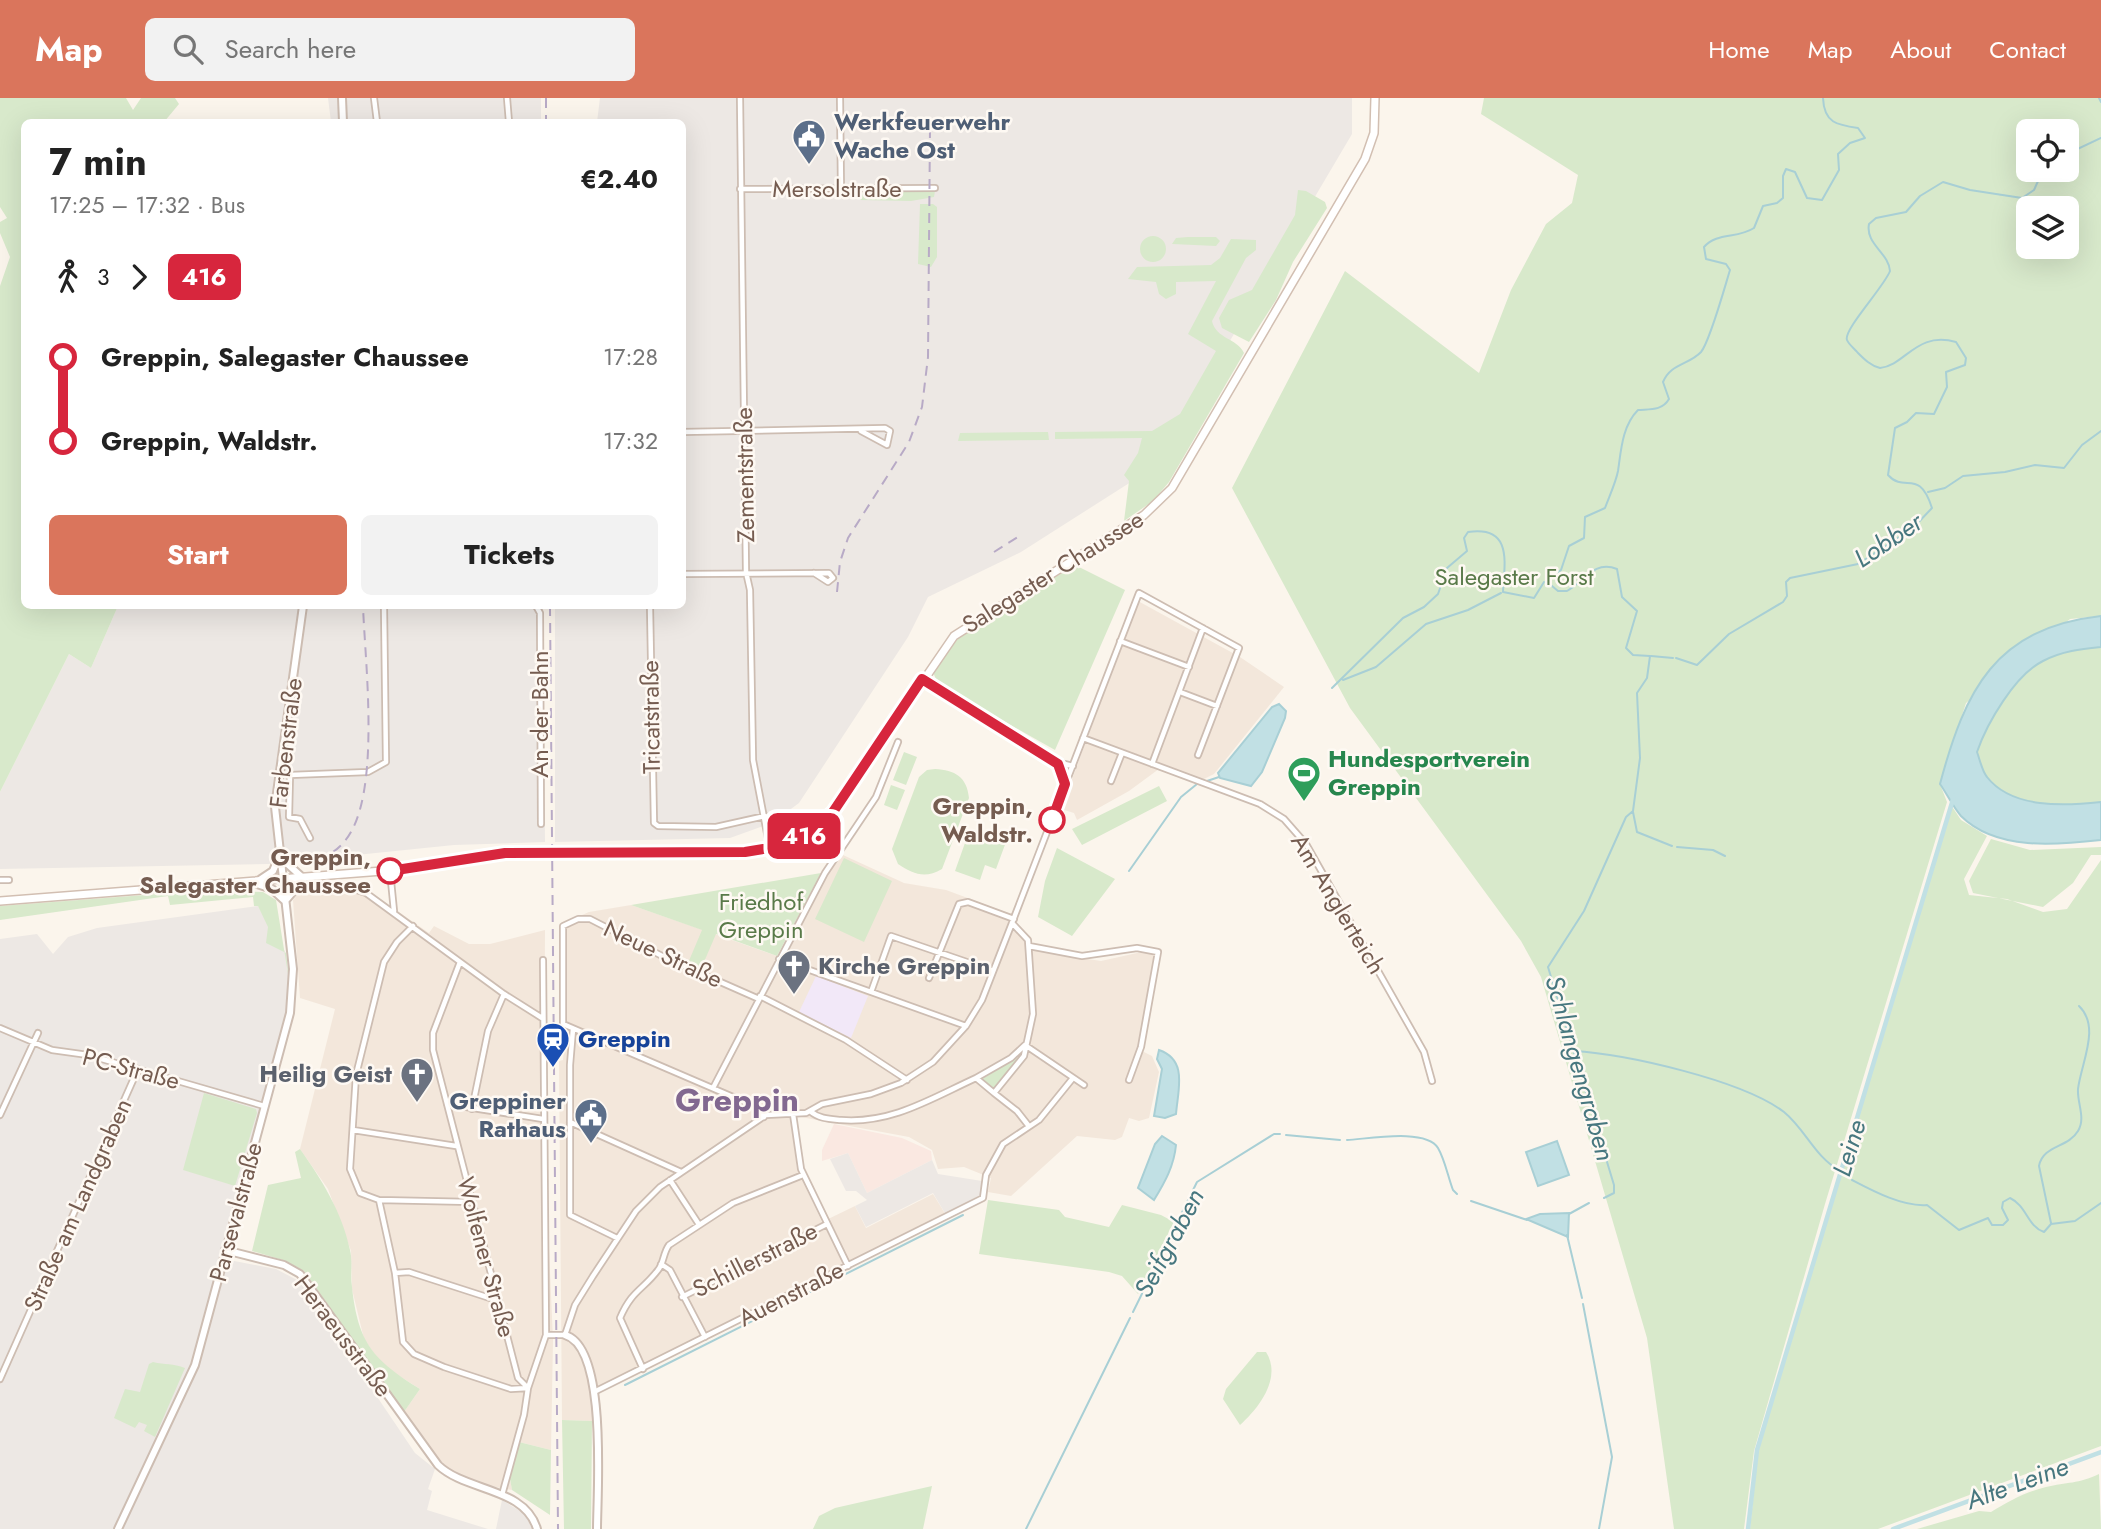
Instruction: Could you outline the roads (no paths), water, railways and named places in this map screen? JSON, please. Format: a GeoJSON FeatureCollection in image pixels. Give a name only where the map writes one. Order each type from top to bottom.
{"type":"FeatureCollection","features":[{"type":"Feature","properties":{"kind":"main road","name":"Salegaster Chaussee"},"geometry":{"type":"LineString","coordinates":[[0,901],[390,871],[511,853],[770,850],[797,841],[833,812],[946,644],[959,631],[1150,511],[1178,480],[1365,159],[1374,133],[1375,98]]}},
{"type":"Feature","properties":{"kind":"street"},"geometry":{"type":"LineString","coordinates":[[342,98],[343,119]]}},
{"type":"Feature","properties":{"kind":"street"},"geometry":{"type":"LineString","coordinates":[[374,98],[377,119]]}},
{"type":"Feature","properties":{"kind":"street"},"geometry":{"type":"LineString","coordinates":[[507,98],[509,119]]}},
{"type":"Feature","properties":{"kind":"street","name":"Zementstraße"},"geometry":{"type":"LineString","coordinates":[[740,98],[746,572],[750,590],[753,760],[770,850]]}},
{"type":"Feature","properties":{"kind":"street"},"geometry":{"type":"LineString","coordinates":[[840,98],[841,190]]}},
{"type":"Feature","properties":{"kind":"street","name":"Mersolstraße"},"geometry":{"type":"LineString","coordinates":[[740,189],[934,188]]}},
{"type":"Feature","properties":{"kind":"street"},"geometry":{"type":"LineString","coordinates":[[686,432],[886,428],[890,431],[890,441],[887,445],[861,430]]}},
{"type":"Feature","properties":{"kind":"street"},"geometry":{"type":"LineString","coordinates":[[686,574],[814,573]]}},
{"type":"Feature","properties":{"kind":"street"},"geometry":{"type":"LineString","coordinates":[[565,1335],[575,1305],[617,1238],[642,1204],[670,1180],[764,1117],[810,1111],[822,1104],[879,1092],[907,1080],[933,1062],[967,1026],[1013,921],[1139,593],[1239,648],[1198,755]]}},
{"type":"Feature","properties":{"kind":"street","name":"Farbenstraße"},"geometry":{"type":"LineString","coordinates":[[283,880],[275,807],[303,609]]}},
{"type":"Feature","properties":{"kind":"street"},"geometry":{"type":"LineString","coordinates":[[310,838],[300,819],[289,817],[287,811],[290,775],[368,772],[386,762],[384,609]]}},
{"type":"Feature","properties":{"kind":"street","name":"An der Bahn"},"geometry":{"type":"LineString","coordinates":[[538,609],[540,613],[541,824]]}},
{"type":"Feature","properties":{"kind":"street","name":"Tricatstraße"},"geometry":{"type":"LineString","coordinates":[[650,609],[654,823],[658,826],[716,827],[765,816]]}},
{"type":"Feature","properties":{"kind":"street"},"geometry":{"type":"LineString","coordinates":[[1152,764],[1203,628]]}},
{"type":"Feature","properties":{"kind":"street"},"geometry":{"type":"LineString","coordinates":[[1121,641],[1189,667]]}},
{"type":"Feature","properties":{"kind":"street"},"geometry":{"type":"LineString","coordinates":[[922,679],[1056,762],[1073,766]]}},
{"type":"Feature","properties":{"kind":"street"},"geometry":{"type":"LineString","coordinates":[[909,699],[933,686]]}},
{"type":"Feature","properties":{"kind":"street"},"geometry":{"type":"LineString","coordinates":[[1180,692],[1217,706]]}},
{"type":"Feature","properties":{"kind":"street","name":"Am Anglerteich"},"geometry":{"type":"LineString","coordinates":[[1083,738],[1260,804],[1295,830],[1424,1052],[1432,1081]]}},
{"type":"Feature","properties":{"kind":"street"},"geometry":{"type":"LineString","coordinates":[[713,1088],[825,873],[876,797],[898,742]]}},
{"type":"Feature","properties":{"kind":"street"},"geometry":{"type":"LineString","coordinates":[[1111,781],[1122,753]]}},
{"type":"Feature","properties":{"kind":"street"},"geometry":{"type":"LineString","coordinates":[[1056,762],[1063,772],[1065,784]]}},
{"type":"Feature","properties":{"kind":"street"},"geometry":{"type":"LineString","coordinates":[[768,832],[781,839],[797,841]]}},
{"type":"Feature","properties":{"kind":"street"},"geometry":{"type":"LineString","coordinates":[[254,883],[272,889],[285,901],[304,879],[286,866],[280,855]]}},
{"type":"Feature","properties":{"kind":"street"},"geometry":{"type":"LineString","coordinates":[[254,883],[271,873],[280,855]]}},
{"type":"Feature","properties":{"kind":"street"},"geometry":{"type":"LineString","coordinates":[[390,871],[394,912]]}},
{"type":"Feature","properties":{"kind":"street"},"geometry":{"type":"LineString","coordinates":[[0,880],[9,880]]}},
{"type":"Feature","properties":{"kind":"street","name":"Parsevalstraße"},"geometry":{"type":"LineString","coordinates":[[118,1529],[191,1376],[264,1106],[292,994],[293,969],[283,880]]}},
{"type":"Feature","properties":{"kind":"street"},"geometry":{"type":"LineString","coordinates":[[327,889],[331,885],[358,889],[394,912],[503,994],[542,1017]]}},
{"type":"Feature","properties":{"kind":"street"},"geometry":{"type":"LineString","coordinates":[[929,978],[955,908],[962,902],[1013,921],[1022,930],[1029,946],[1028,974],[1033,1014],[1024,1056],[994,1093]]}},
{"type":"Feature","properties":{"kind":"street","name":"Neue Straße"},"geometry":{"type":"LineString","coordinates":[[573,1029],[563,1024],[562,1016],[562,929],[566,923],[590,919],[654,952],[846,1040],[907,1080]]}},
{"type":"Feature","properties":{"kind":"street"},"geometry":{"type":"LineString","coordinates":[[413,926],[391,949],[382,968],[356,1075],[350,1169],[360,1193],[379,1200],[472,1202]]}},
{"type":"Feature","properties":{"kind":"street"},"geometry":{"type":"LineString","coordinates":[[871,992],[891,936],[993,971]]}},
{"type":"Feature","properties":{"kind":"street"},"geometry":{"type":"LineString","coordinates":[[1029,946],[1082,956],[1137,948],[1158,952],[1141,1047],[1129,1080]]}},
{"type":"Feature","properties":{"kind":"street"},"geometry":{"type":"LineString","coordinates":[[779,959],[967,1026]]}},
{"type":"Feature","properties":{"kind":"street"},"geometry":{"type":"LineString","coordinates":[[502,1495],[524,1415],[528,1388],[546,1335],[543,960]]}},
{"type":"Feature","properties":{"kind":"street","name":"Wolfener Straße"},"geometry":{"type":"LineString","coordinates":[[460,962],[433,1033],[433,1050],[518,1378],[528,1388]]}},
{"type":"Feature","properties":{"kind":"street"},"geometry":{"type":"LineString","coordinates":[[472,1109],[488,1031],[503,994]]}},
{"type":"Feature","properties":{"kind":"street","name":"PC-Straße"},"geometry":{"type":"LineString","coordinates":[[0,1028],[33,1043],[138,1069],[264,1106]]}},
{"type":"Feature","properties":{"kind":"street"},"geometry":{"type":"LineString","coordinates":[[617,1238],[570,1214],[573,1029],[713,1088],[754,1107],[764,1117]]}},
{"type":"Feature","properties":{"kind":"street"},"geometry":{"type":"LineString","coordinates":[[0,1115],[38,1033]]}},
{"type":"Feature","properties":{"kind":"street"},"geometry":{"type":"LineString","coordinates":[[810,1111],[818,1116],[838,1120],[886,1117],[934,1100],[1011,1058],[1026,1045]]}},
{"type":"Feature","properties":{"kind":"street"},"geometry":{"type":"LineString","coordinates":[[1026,1045],[1084,1085]]}},
{"type":"Feature","properties":{"kind":"street","name":"Straße am Landgraben"},"geometry":{"type":"LineString","coordinates":[[0,1379],[138,1069]]}},
{"type":"Feature","properties":{"kind":"street"},"geometry":{"type":"LineString","coordinates":[[976,1078],[1017,1111],[1028,1125],[1039,1120],[1073,1079]]}},
{"type":"Feature","properties":{"kind":"street"},"geometry":{"type":"LineString","coordinates":[[447,1104],[543,1119]]}},
{"type":"Feature","properties":{"kind":"street"},"geometry":{"type":"LineString","coordinates":[[793,1114],[797,1156],[803,1175],[848,1266]]}},
{"type":"Feature","properties":{"kind":"street"},"geometry":{"type":"LineString","coordinates":[[570,1122],[681,1172]]}},
{"type":"Feature","properties":{"kind":"street","name":"Auenstraße"},"geometry":{"type":"LineString","coordinates":[[594,1392],[983,1198],[986,1175],[1003,1144],[1028,1125]]}},
{"type":"Feature","properties":{"kind":"street"},"geometry":{"type":"LineString","coordinates":[[353,1130],[456,1146]]}},
{"type":"Feature","properties":{"kind":"street"},"geometry":{"type":"LineString","coordinates":[[643,1369],[620,1318],[633,1292],[661,1264],[662,1254],[669,1245],[698,1223],[749,1195],[803,1175]]}},
{"type":"Feature","properties":{"kind":"street"},"geometry":{"type":"LineString","coordinates":[[670,1180],[698,1223]]}},
{"type":"Feature","properties":{"kind":"street"},"geometry":{"type":"LineString","coordinates":[[379,1200],[394,1273],[403,1342],[414,1354],[511,1389],[528,1388]]}},
{"type":"Feature","properties":{"kind":"street","name":"Schillerstraße"},"geometry":{"type":"LineString","coordinates":[[682,1297],[827,1224]]}},
{"type":"Feature","properties":{"kind":"street","name":"Heraeusstraße"},"geometry":{"type":"LineString","coordinates":[[225,1250],[284,1265],[304,1277],[433,1460],[456,1479],[502,1495],[525,1508],[537,1529]]}},
{"type":"Feature","properties":{"kind":"street"},"geometry":{"type":"LineString","coordinates":[[661,1264],[670,1270],[705,1337]]}},
{"type":"Feature","properties":{"kind":"street"},"geometry":{"type":"LineString","coordinates":[[394,1273],[409,1272],[499,1301]]}},
{"type":"Feature","properties":{"kind":"street"},"geometry":{"type":"LineString","coordinates":[[546,1335],[565,1335],[574,1339],[581,1349],[594,1392],[597,1410],[597,1529]]}},
{"type":"Feature","properties":{"kind":"water"},"geometry":{"type":"Polygon","coordinates":[[[2101,616],[2101,647],[2050,658],[2022,677],[2003,701],[1977,752],[1987,777],[2010,795],[2040,803],[2101,802],[2101,840],[2028,843],[1991,835],[1975,827],[1961,816],[1940,784],[1961,720],[1974,693],[1990,669],[2010,650],[2035,634],[2065,623],[2101,616]]]}},
{"type":"Feature","properties":{"kind":"water"},"geometry":{"type":"Polygon","coordinates":[[[1279,704],[1286,711],[1285,718],[1262,772],[1251,786],[1220,778],[1218,773],[1272,707],[1279,704]]]}},
{"type":"Feature","properties":{"kind":"water"},"geometry":{"type":"Polygon","coordinates":[[[1159,1050],[1174,1061],[1179,1076],[1176,1114],[1165,1118],[1154,1116],[1162,1069],[1157,1059],[1159,1050]]]}},
{"type":"Feature","properties":{"kind":"water"},"geometry":{"type":"Polygon","coordinates":[[[1162,1136],[1176,1145],[1168,1174],[1154,1200],[1138,1188],[1155,1144],[1162,1136]]]}},
{"type":"Feature","properties":{"kind":"water"},"geometry":{"type":"Polygon","coordinates":[[[1557,1141],[1569,1175],[1538,1186],[1526,1152],[1557,1141]]]}},
{"type":"Feature","properties":{"kind":"water"},"geometry":{"type":"Polygon","coordinates":[[[1569,1213],[1568,1237],[1526,1219],[1540,1214],[1569,1213]]]}},
{"type":"Feature","properties":{"kind":"waterway","name":"Schlangengraben"},"geometry":{"type":"LineString","coordinates":[[1604,1198],[1614,1193],[1614,1185],[1548,967],[1584,911],[1626,817],[1633,811],[1640,758],[1637,693],[1647,678],[1650,656],[1633,655],[1626,648],[1637,611],[1622,597],[1617,569],[1596,569],[1567,591],[1558,591],[1546,581],[1561,570],[1569,546],[1584,538],[1585,517],[1605,508],[1617,475],[1625,431],[1633,416],[1638,410],[1663,406],[1669,399],[1663,382],[1666,376],[1696,356],[1705,346],[1730,270],[1726,264],[1706,259],[1704,247],[1715,239],[1741,234],[1754,228],[1763,206],[1777,203],[1783,198],[1783,176],[1786,169],[1795,172],[1807,198],[1822,200],[1839,170],[1838,154],[1850,143],[1865,138],[1858,128],[1838,124],[1829,118],[1823,98]]}},
{"type":"Feature","properties":{"kind":"waterway","name":"Lobber"},"geometry":{"type":"LineString","coordinates":[[2099,98],[2101,102]]}},
{"type":"Feature","properties":{"kind":"waterway","name":"Lobber"},"geometry":{"type":"LineString","coordinates":[[2079,148],[2101,138]]}},
{"type":"Feature","properties":{"kind":"waterway","name":"Lobber"},"geometry":{"type":"LineString","coordinates":[[1676,658],[1697,665],[1729,634],[1783,602],[1787,596],[1786,582],[1790,578],[1858,564],[1913,528],[1932,508],[1922,488],[1894,480],[1888,475],[1895,428],[1916,413],[1934,414],[1947,387],[1946,372],[1965,365],[1966,358],[1956,342],[1931,341],[1889,366],[1880,368],[1868,362],[1849,344],[1847,335],[1851,327],[1890,271],[1886,259],[1870,237],[1869,224],[1876,218],[1906,212],[1920,196],[1943,182],[1970,190],[2022,198],[2034,190],[2038,182]]}},
{"type":"Feature","properties":{"kind":"waterway"},"geometry":{"type":"LineString","coordinates":[[1928,492],[1945,488],[1963,476],[2005,472],[2035,465],[2064,468],[2082,445],[2101,431]]}},
{"type":"Feature","properties":{"kind":"waterway"},"geometry":{"type":"LineString","coordinates":[[1332,688],[1403,618],[1424,607],[1438,594],[1447,568],[1467,551],[1464,538],[1468,532],[1483,531],[1500,541],[1504,559],[1503,592],[1534,598],[1544,582]]}},
{"type":"Feature","properties":{"kind":"waterway"},"geometry":{"type":"LineString","coordinates":[[1343,680],[1376,667],[1426,624],[1468,610],[1501,593]]}},
{"type":"Feature","properties":{"kind":"waterway","name":"Lobber"},"geometry":{"type":"LineString","coordinates":[[1651,656],[1673,658]]}},
{"type":"Feature","properties":{"kind":"waterway"},"geometry":{"type":"LineString","coordinates":[[1207,781],[1219,777]]}},
{"type":"Feature","properties":{"kind":"waterway"},"geometry":{"type":"LineString","coordinates":[[1129,871],[1181,797],[1197,784]]}},
{"type":"Feature","properties":{"kind":"waterway","name":"Leine"},"geometry":{"type":"LineString","coordinates":[[1748,1529],[1757,1450],[1954,796]]}},
{"type":"Feature","properties":{"kind":"waterway"},"geometry":{"type":"LineString","coordinates":[[1633,812],[1637,832],[1672,846]]}},
{"type":"Feature","properties":{"kind":"waterway"},"geometry":{"type":"LineString","coordinates":[[1677,847],[1713,850],[1725,856]]}},
{"type":"Feature","properties":{"kind":"waterway"},"geometry":{"type":"LineString","coordinates":[[2051,1223],[2039,1166],[2045,1154],[2074,1137],[2080,1126],[2078,1089],[2088,1046],[2089,1024],[2079,1006]]}},
{"type":"Feature","properties":{"kind":"waterway"},"geometry":{"type":"LineString","coordinates":[[1573,1051],[1652,1063],[1741,1089],[1784,1112],[1823,1158],[1839,1170]]}},
{"type":"Feature","properties":{"kind":"waterway","name":"Seifgraben"},"geometry":{"type":"LineString","coordinates":[[1133,1312],[1197,1182],[1274,1134],[1280,1134]]}},
{"type":"Feature","properties":{"kind":"waterway","name":"Seifgraben"},"geometry":{"type":"LineString","coordinates":[[1286,1135],[1340,1140]]}},
{"type":"Feature","properties":{"kind":"waterway","name":"Seifgraben"},"geometry":{"type":"LineString","coordinates":[[1347,1140],[1409,1136],[1432,1142],[1438,1148],[1453,1190],[1457,1194]]}},
{"type":"Feature","properties":{"kind":"waterway"},"geometry":{"type":"LineString","coordinates":[[1852,1180],[1898,1201],[1927,1205],[1959,1230],[1988,1218],[1992,1225],[2003,1225],[2008,1220],[2002,1208],[2003,1202],[2010,1198],[2020,1206],[2034,1225],[2044,1232],[2051,1224],[2075,1221],[2101,1203]]}},
{"type":"Feature","properties":{"kind":"waterway","name":"Seifgraben"},"geometry":{"type":"LineString","coordinates":[[1471,1201],[1527,1220]]}},
{"type":"Feature","properties":{"kind":"waterway","name":"Schlangengraben"},"geometry":{"type":"LineString","coordinates":[[1569,1214],[1589,1203]]}},
{"type":"Feature","properties":{"kind":"waterway"},"geometry":{"type":"LineString","coordinates":[[625,1385],[963,1215]]}},
{"type":"Feature","properties":{"kind":"waterway","name":"Schlangengraben"},"geometry":{"type":"LineString","coordinates":[[1567,1235],[1582,1298]]}},
{"type":"Feature","properties":{"kind":"waterway","name":"Schlangengraben"},"geometry":{"type":"LineString","coordinates":[[1583,1304],[1612,1457],[1599,1529]]}},
{"type":"Feature","properties":{"kind":"waterway","name":"Seifgraben"},"geometry":{"type":"LineString","coordinates":[[1026,1529],[1130,1318]]}},
{"type":"Feature","properties":{"kind":"waterway","name":"Alte Leine"},"geometry":{"type":"LineString","coordinates":[[1893,1529],[2101,1452]]}},
{"type":"Feature","properties":{"kind":"railway"},"geometry":{"type":"LineString","coordinates":[[546,98],[546,119]]}},
{"type":"Feature","properties":{"kind":"railway"},"geometry":{"type":"LineString","coordinates":[[837,592],[840,562],[848,538],[909,442],[922,407],[928,357],[930,128]]}},
{"type":"Feature","properties":{"kind":"railway"},"geometry":{"type":"LineString","coordinates":[[994,552],[1021,535]]}},
{"type":"Feature","properties":{"kind":"railway"},"geometry":{"type":"LineString","coordinates":[[302,865],[340,847],[356,822],[363,795],[368,730],[363,609]]}},
{"type":"Feature","properties":{"kind":"railway"},"geometry":{"type":"LineString","coordinates":[[550,609],[558,1529]]}},
{"type":"Feature","properties":{"kind":"place","name":"Werkfeuerwehr Wache Ost"},"geometry":{"type":"Point","coordinates":[809,166]}},
{"type":"Feature","properties":{"kind":"place","name":"Hundesportverein Greppin"},"geometry":{"type":"Point","coordinates":[1304,803]}},
{"type":"Feature","properties":{"kind":"place","name":"Greppin, Waldstr."},"geometry":{"type":"Point","coordinates":[1052,820]}},
{"type":"Feature","properties":{"kind":"place","name":"Greppin, Salegaster Chaussee"},"geometry":{"type":"Point","coordinates":[390,871]}},
{"type":"Feature","properties":{"kind":"place","name":"Kirche Greppin"},"geometry":{"type":"Point","coordinates":[794,996]}},
{"type":"Feature","properties":{"kind":"place","name":"Greppin"},"geometry":{"type":"Point","coordinates":[553,1069]}},
{"type":"Feature","properties":{"kind":"place","name":"Heilig Geist"},"geometry":{"type":"Point","coordinates":[417,1104]}},
{"type":"Feature","properties":{"kind":"place","name":"Greppiner Rathaus"},"geometry":{"type":"Point","coordinates":[591,1145]}},
{"type":"Feature","properties":{"kind":"district","name":"Greppin"},"geometry":{"type":"Point","coordinates":[737,1100]}},
{"type":"Feature","properties":{"kind":"park label","name":"Salegaster Forst"},"geometry":{"type":"Point","coordinates":[1514,577]}},
{"type":"Feature","properties":{"kind":"park label","name":"Friedhof Greppin"},"geometry":{"type":"Point","coordinates":[761,916]}}]}
